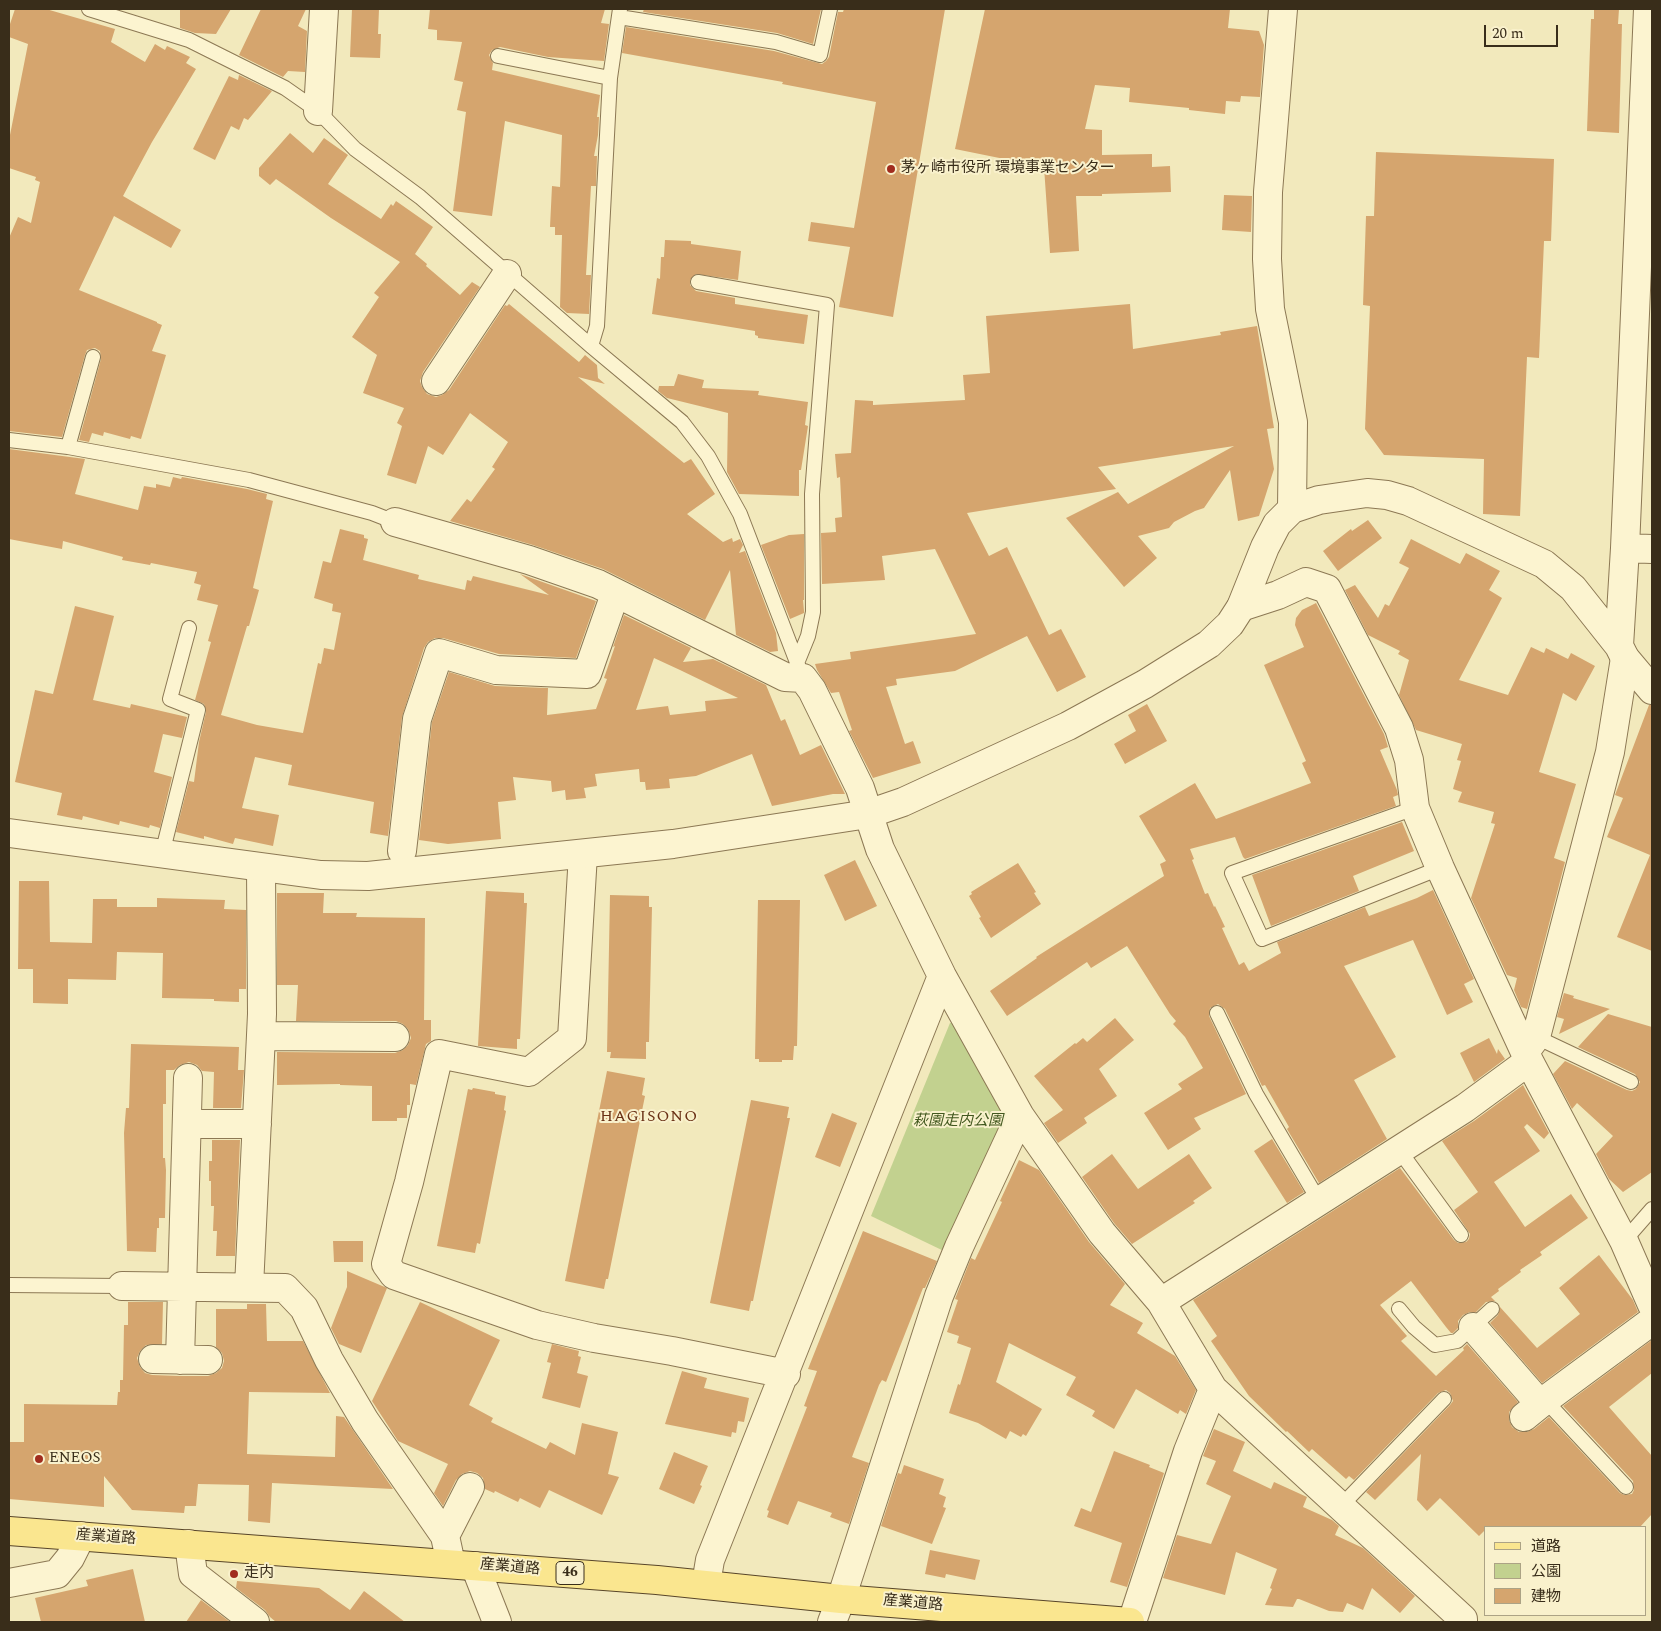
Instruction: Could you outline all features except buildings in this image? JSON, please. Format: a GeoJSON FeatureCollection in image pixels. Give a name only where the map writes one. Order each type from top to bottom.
{"type":"FeatureCollection","features":[{"type":"Feature","properties":{"kind":"main road","name":"産業道路"},"geometry":{"type":"LineString","coordinates":[[9,1531],[706,1584],[837,1610],[1131,1622]]}},
{"type":"Feature","properties":{"kind":"street"},"geometry":{"type":"LineString","coordinates":[[318,111],[324,9]]}},
{"type":"Feature","properties":{"kind":"street"},"geometry":{"type":"LineString","coordinates":[[1284,9],[1268,192],[1267,259],[1270,309],[1293,422],[1292,509]]}},
{"type":"Feature","properties":{"kind":"street"},"geometry":{"type":"LineString","coordinates":[[1162,1302],[1465,1108],[1530,1050],[1610,752],[1622,652],[1648,9]]}},
{"type":"Feature","properties":{"kind":"street"},"geometry":{"type":"LineString","coordinates":[[436,381],[507,274]]}},
{"type":"Feature","properties":{"kind":"street"},"geometry":{"type":"LineString","coordinates":[[9,833],[261,868],[321,875],[368,876],[673,844],[868,814],[903,802],[1068,726],[1145,684],[1209,644],[1230,624],[1242,607],[1265,547],[1277,524],[1292,509],[1319,500],[1367,493],[1387,495],[1408,501],[1544,564],[1573,588],[1652,690]]}},
{"type":"Feature","properties":{"kind":"street"},"geometry":{"type":"LineString","coordinates":[[395,522],[529,560],[598,584],[785,677],[800,671],[812,690],[860,788],[880,849],[942,976],[1020,1116],[1102,1234],[1162,1302],[1212,1389],[1463,1619],[1463,1622]]}},
{"type":"Feature","properties":{"kind":"street"},"geometry":{"type":"LineString","coordinates":[[1625,548],[1652,549]]}},
{"type":"Feature","properties":{"kind":"street"},"geometry":{"type":"LineString","coordinates":[[1242,607],[1278,595],[1306,582],[1327,590],[1399,728],[1409,760],[1415,808],[1440,868],[1624,1241],[1652,1305]]}},
{"type":"Feature","properties":{"kind":"street"},"geometry":{"type":"LineString","coordinates":[[402,851],[417,720],[439,652],[496,670],[586,674],[615,594]]}},
{"type":"Feature","properties":{"kind":"street"},"geometry":{"type":"LineString","coordinates":[[583,854],[572,1038],[529,1072],[439,1054],[409,1182],[386,1264],[394,1275],[537,1325],[594,1338],[672,1351],[786,1374]]}},
{"type":"Feature","properties":{"kind":"street"},"geometry":{"type":"LineString","coordinates":[[249,1287],[261,1036],[261,868]]}},
{"type":"Feature","properties":{"kind":"street"},"geometry":{"type":"LineString","coordinates":[[706,1584],[710,1560],[786,1374],[942,976]]}},
{"type":"Feature","properties":{"kind":"street"},"geometry":{"type":"LineString","coordinates":[[261,1036],[395,1037]]}},
{"type":"Feature","properties":{"kind":"street"},"geometry":{"type":"LineString","coordinates":[[180,1360],[188,1078]]}},
{"type":"Feature","properties":{"kind":"street"},"geometry":{"type":"LineString","coordinates":[[837,1610],[939,1296],[959,1247],[1020,1116]]}},
{"type":"Feature","properties":{"kind":"street"},"geometry":{"type":"LineString","coordinates":[[187,1124],[257,1124]]}},
{"type":"Feature","properties":{"kind":"street"},"geometry":{"type":"LineString","coordinates":[[122,1286],[285,1288],[304,1308],[329,1360],[365,1421],[445,1536],[497,1622]]}},
{"type":"Feature","properties":{"kind":"street"},"geometry":{"type":"LineString","coordinates":[[1482,1318],[1537,1407],[1652,1321]]}},
{"type":"Feature","properties":{"kind":"street"},"geometry":{"type":"LineString","coordinates":[[153,1359],[208,1360]]}},
{"type":"Feature","properties":{"kind":"street"},"geometry":{"type":"LineString","coordinates":[[1131,1622],[1188,1451],[1212,1389]]}},
{"type":"Feature","properties":{"kind":"street"},"geometry":{"type":"LineString","coordinates":[[445,1536],[470,1487]]}},
{"type":"Feature","properties":{"kind":"street"},"geometry":{"type":"LineString","coordinates":[[9,1583],[56,1574],[70,1558],[81,1536]]}},
{"type":"Feature","properties":{"kind":"street"},"geometry":{"type":"LineString","coordinates":[[189,1544],[193,1574],[255,1622]]}},
{"type":"Feature","properties":{"kind":"lane"},"geometry":{"type":"LineString","coordinates":[[89,9],[188,40],[285,88],[318,111],[355,149],[420,197],[590,346],[682,422],[708,456],[740,514],[800,671]]}},
{"type":"Feature","properties":{"kind":"lane"},"geometry":{"type":"LineString","coordinates":[[590,346],[597,326],[610,78],[619,13],[776,42],[820,55],[830,9]]}},
{"type":"Feature","properties":{"kind":"lane"},"geometry":{"type":"LineString","coordinates":[[498,56],[610,78]]}},
{"type":"Feature","properties":{"kind":"lane"},"geometry":{"type":"LineString","coordinates":[[698,282],[827,305],[812,494],[813,612],[800,671]]}},
{"type":"Feature","properties":{"kind":"lane"},"geometry":{"type":"LineString","coordinates":[[68,447],[93,357]]}},
{"type":"Feature","properties":{"kind":"lane"},"geometry":{"type":"LineString","coordinates":[[9,440],[68,447],[249,480],[372,513],[395,522]]}},
{"type":"Feature","properties":{"kind":"lane"},"geometry":{"type":"LineString","coordinates":[[162,854],[198,710],[170,700],[189,628]]}},
{"type":"Feature","properties":{"kind":"lane"},"geometry":{"type":"LineString","coordinates":[[1415,808],[1232,873],[1262,938],[1440,868]]}},
{"type":"Feature","properties":{"kind":"lane"},"geometry":{"type":"LineString","coordinates":[[1217,1012],[1256,1094],[1319,1201]]}},
{"type":"Feature","properties":{"kind":"lane"},"geometry":{"type":"LineString","coordinates":[[1530,1050],[1631,1082]]}},
{"type":"Feature","properties":{"kind":"lane"},"geometry":{"type":"LineString","coordinates":[[1399,1150],[1461,1235]]}},
{"type":"Feature","properties":{"kind":"lane"},"geometry":{"type":"LineString","coordinates":[[1624,1241],[1652,1209]]}},
{"type":"Feature","properties":{"kind":"lane"},"geometry":{"type":"LineString","coordinates":[[9,1285],[122,1286]]}},
{"type":"Feature","properties":{"kind":"lane"},"geometry":{"type":"LineString","coordinates":[[1399,1309],[1414,1327],[1436,1345],[1457,1341],[1482,1318]]}},
{"type":"Feature","properties":{"kind":"lane"},"geometry":{"type":"LineString","coordinates":[[1340,1507],[1444,1400]]}},
{"type":"Feature","properties":{"kind":"lane"},"geometry":{"type":"LineString","coordinates":[[1537,1407],[1626,1488]]}},
{"type":"Feature","properties":{"kind":"green space","name":"萩園走内公園"},"geometry":{"type":"Polygon","coordinates":[[[959,1022],[1005,1107],[1006,1128],[948,1253],[871,1216],[950,1023],[959,1022]]]}},
{"type":"Feature","properties":{"kind":"place","name":"茅ヶ崎市役所 環境事業センター"},"geometry":{"type":"Point","coordinates":[891,169]}},
{"type":"Feature","properties":{"kind":"place","name":"ENEOS"},"geometry":{"type":"Point","coordinates":[39,1459]}},
{"type":"Feature","properties":{"kind":"place","name":"走内"},"geometry":{"type":"Point","coordinates":[234,1574]}},
{"type":"Feature","properties":{"kind":"district","name":"HAGISONO"},"geometry":{"type":"Point","coordinates":[649,1118]}}]}
